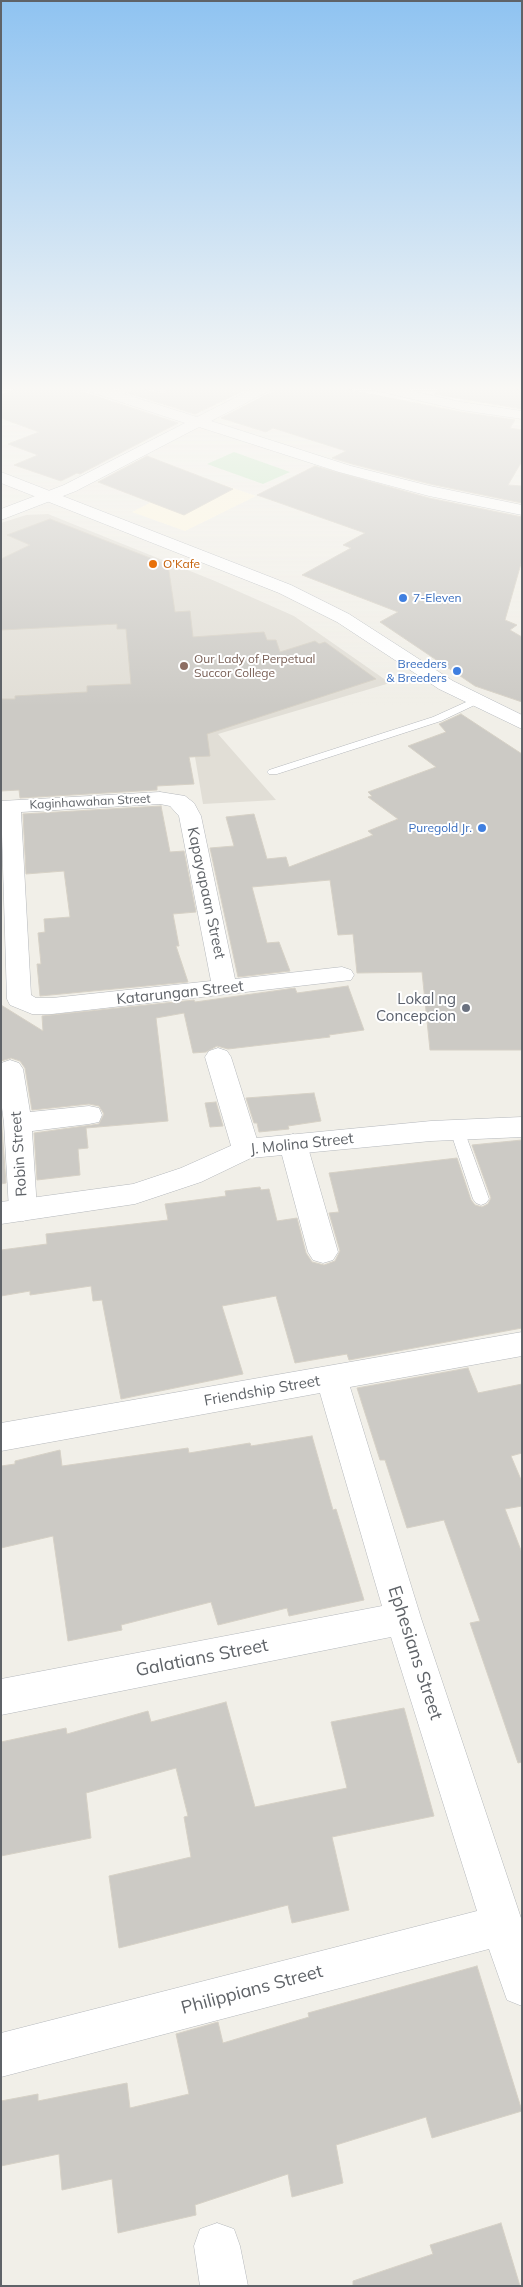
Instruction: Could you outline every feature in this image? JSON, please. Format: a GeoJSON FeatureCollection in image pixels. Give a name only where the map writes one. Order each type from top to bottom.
{"type":"FeatureCollection","features":[{"type":"Feature","properties":{"kind":"street"},"geometry":{"type":"LineString","coordinates":[[43,494],[285,589],[343,618],[435,678],[475,701],[522,723]]}},
{"type":"Feature","properties":{"kind":"street"},"geometry":{"type":"LineString","coordinates":[[1,515],[57,494]]}},
{"type":"Feature","properties":{"kind":"street"},"geometry":{"type":"LineString","coordinates":[[447,494],[522,510]]}},
{"type":"Feature","properties":{"kind":"street","name":"Kaginhawahan Street"},"geometry":{"type":"LineString","coordinates":[[6,806],[160,798],[178,802]]}},
{"type":"Feature","properties":{"kind":"street","name":"Kapayapaan Street"},"geometry":{"type":"LineString","coordinates":[[178,802],[186,808],[190,816],[225,988]]}},
{"type":"Feature","properties":{"kind":"street","name":"Katarungan Street"},"geometry":{"type":"LineString","coordinates":[[6,806],[19,999],[32,1006],[52,1006],[342,975]]}},
{"type":"Feature","properties":{"kind":"street"},"geometry":{"type":"LineString","coordinates":[[218,1057],[246,1149]]}},
{"type":"Feature","properties":{"kind":"street","name":"Robin Street"},"geometry":{"type":"LineString","coordinates":[[10,1069],[18,1123],[12,1211]]}},
{"type":"Feature","properties":{"kind":"street"},"geometry":{"type":"LineString","coordinates":[[18,1123],[89,1115]]}},
{"type":"Feature","properties":{"kind":"street","name":"J. Molina Street"},"geometry":{"type":"LineString","coordinates":[[12,1211],[135,1194],[192,1175],[246,1149],[457,1130],[522,1127]]}},
{"type":"Feature","properties":{"kind":"street"},"geometry":{"type":"LineString","coordinates":[[293,1144],[323,1252]]}},
{"type":"Feature","properties":{"kind":"street","name":"Friendship Street"},"geometry":{"type":"LineString","coordinates":[[1,1437],[522,1344]]}},
{"type":"Feature","properties":{"kind":"street","name":"Ephesians Street"},"geometry":{"type":"LineString","coordinates":[[332,1379],[403,1618],[522,1985]]}},
{"type":"Feature","properties":{"kind":"street","name":"Galatians Street"},"geometry":{"type":"LineString","coordinates":[[1,1697],[403,1618]]}},
{"type":"Feature","properties":{"kind":"street","name":"Philippians Street"},"geometry":{"type":"LineString","coordinates":[[1,2055],[502,1925]]}},
{"type":"Feature","properties":{"kind":"lane"},"geometry":{"type":"LineString","coordinates":[[273,772],[437,718],[475,701]]}},
{"type":"Feature","properties":{"kind":"lane"},"geometry":{"type":"LineString","coordinates":[[457,1130],[482,1198]]}},
{"type":"Feature","properties":{"kind":"shaded area"},"geometry":{"type":"Polygon","coordinates":[[[168,494],[249,494],[256,496],[185,531],[132,512],[168,494]]]}},
{"type":"Feature","properties":{"kind":"shaded area","name":"Our Lady of Perpetual Succor College"},"geometry":{"type":"Polygon","coordinates":[[[48,514],[215,581],[294,616],[390,683],[218,734],[276,800],[203,804],[195,757],[1,767],[1,523],[26,515],[48,514]]]}},
{"type":"Feature","properties":{"kind":"building"},"geometry":{"type":"Polygon","coordinates":[[[129,494],[224,494],[184,515],[129,494]]]}},
{"type":"Feature","properties":{"kind":"building"},"geometry":{"type":"Polygon","coordinates":[[[414,494],[522,517],[522,560],[505,620],[517,625],[510,630],[522,637],[522,702],[475,686],[380,622],[398,612],[302,575],[351,548],[343,545],[365,533],[257,495],[414,494]]]}},
{"type":"Feature","properties":{"kind":"building"},"geometry":{"type":"Polygon","coordinates":[[[477,494],[522,494],[522,503],[477,494]]]}},
{"type":"Feature","properties":{"kind":"building","name":"Our Lady of Perpetual Succor College"},"geometry":{"type":"Polygon","coordinates":[[[50,519],[168,565],[175,612],[190,611],[193,637],[264,632],[267,640],[276,640],[280,652],[315,641],[319,644],[325,642],[376,679],[207,734],[210,756],[189,757],[194,784],[157,786],[157,790],[20,798],[19,790],[1,791],[1,699],[15,699],[15,696],[87,692],[87,686],[131,684],[126,629],[117,629],[117,624],[1,630],[1,559],[30,545],[7,535],[50,519]]]}},
{"type":"Feature","properties":{"kind":"building"},"geometry":{"type":"Polygon","coordinates":[[[461,714],[522,754],[522,1050],[430,1050],[422,972],[357,973],[353,934],[338,935],[330,880],[252,887],[267,943],[279,942],[290,971],[238,977],[210,848],[234,846],[226,817],[254,814],[267,859],[286,857],[289,867],[373,835],[368,831],[398,819],[368,797],[372,796],[368,792],[436,767],[408,746],[446,732],[439,724],[461,714]]]}},
{"type":"Feature","properties":{"kind":"building"},"geometry":{"type":"Polygon","coordinates":[[[161,806],[170,852],[184,851],[196,912],[173,914],[179,946],[176,946],[188,982],[40,996],[37,964],[41,964],[38,933],[45,932],[44,919],[70,917],[64,871],[26,874],[23,814],[161,806]]]}},
{"type":"Feature","properties":{"kind":"building"},"geometry":{"type":"Polygon","coordinates":[[[348,986],[364,1030],[329,1035],[330,1037],[228,1049],[217,1046],[206,1052],[193,1053],[184,1013],[156,1018],[168,1121],[86,1128],[88,1148],[78,1149],[80,1175],[37,1180],[34,1133],[99,1124],[104,1114],[99,1106],[89,1104],[32,1110],[25,1068],[20,1061],[11,1058],[1,1061],[1,1005],[43,1031],[42,1016],[194,1000],[195,1002],[295,988],[297,993],[348,986]]]}},
{"type":"Feature","properties":{"kind":"building"},"geometry":{"type":"Polygon","coordinates":[[[314,1093],[321,1121],[288,1126],[289,1129],[259,1132],[246,1098],[314,1093]]]}},
{"type":"Feature","properties":{"kind":"building"},"geometry":{"type":"Polygon","coordinates":[[[216,1102],[223,1126],[210,1127],[205,1103],[216,1102]]]}},
{"type":"Feature","properties":{"kind":"building"},"geometry":{"type":"Polygon","coordinates":[[[1,1116],[6,1183],[1,1184],[1,1116]]]}},
{"type":"Feature","properties":{"kind":"building"},"geometry":{"type":"Polygon","coordinates":[[[522,1140],[522,1328],[349,1360],[347,1354],[295,1363],[276,1296],[222,1306],[243,1374],[121,1399],[102,1300],[93,1301],[91,1286],[30,1295],[30,1291],[1,1296],[1,1250],[47,1244],[46,1234],[168,1220],[165,1204],[226,1196],[225,1191],[260,1187],[261,1190],[269,1189],[277,1221],[297,1218],[306,1253],[312,1262],[324,1265],[335,1261],[340,1251],[329,1213],[339,1212],[329,1173],[457,1158],[471,1200],[475,1205],[482,1207],[488,1204],[491,1198],[472,1145],[522,1140]]]}},
{"type":"Feature","properties":{"kind":"building"},"geometry":{"type":"Polygon","coordinates":[[[468,1368],[478,1393],[522,1384],[522,1453],[511,1456],[522,1482],[522,1506],[505,1509],[522,1553],[522,1762],[518,1763],[470,1623],[480,1621],[444,1520],[407,1528],[385,1460],[380,1460],[357,1388],[468,1368]]]}},
{"type":"Feature","properties":{"kind":"building"},"geometry":{"type":"Polygon","coordinates":[[[312,1436],[333,1510],[336,1509],[364,1600],[289,1616],[287,1608],[218,1625],[211,1602],[121,1625],[122,1630],[68,1641],[53,1536],[1,1548],[1,1466],[15,1464],[15,1461],[60,1450],[62,1466],[188,1448],[189,1453],[250,1443],[251,1446],[312,1436]]]}},
{"type":"Feature","properties":{"kind":"building"},"geometry":{"type":"Polygon","coordinates":[[[226,1702],[255,1807],[347,1788],[331,1722],[404,1708],[434,1816],[332,1837],[349,1910],[292,1923],[288,1905],[119,1948],[109,1876],[191,1857],[184,1817],[188,1816],[176,1768],[86,1793],[91,1838],[1,1856],[1,1742],[66,1728],[67,1734],[148,1711],[151,1722],[226,1702]]]}},
{"type":"Feature","properties":{"kind":"building"},"geometry":{"type":"Polygon","coordinates":[[[477,1966],[522,2111],[432,2138],[426,2117],[336,2145],[343,2183],[292,2197],[288,2174],[195,2205],[196,2215],[118,2233],[112,2179],[62,2190],[59,2154],[1,2166],[1,2101],[38,2094],[38,2101],[127,2083],[130,2108],[189,2094],[176,2034],[218,2022],[223,2043],[309,2017],[308,2013],[477,1966]]]}},
{"type":"Feature","properties":{"kind":"building"},"geometry":{"type":"Polygon","coordinates":[[[501,2223],[520,2286],[353,2286],[353,2281],[433,2254],[430,2245],[501,2223]]]}},
{"type":"Feature","properties":{"kind":"place","name":"O’Kafe"},"geometry":{"type":"Point","coordinates":[153,564]}},
{"type":"Feature","properties":{"kind":"place","name":"7-Eleven"},"geometry":{"type":"Point","coordinates":[403,598]}},
{"type":"Feature","properties":{"kind":"place","name":"Our Lady of Perpetual Succor College"},"geometry":{"type":"Point","coordinates":[184,666]}},
{"type":"Feature","properties":{"kind":"place","name":"Breeders & Breeders"},"geometry":{"type":"Point","coordinates":[457,671]}},
{"type":"Feature","properties":{"kind":"place","name":"Puregold Jr."},"geometry":{"type":"Point","coordinates":[482,828]}},
{"type":"Feature","properties":{"kind":"place","name":"Lokal ng Concepcion"},"geometry":{"type":"Point","coordinates":[466,1008]}}]}
